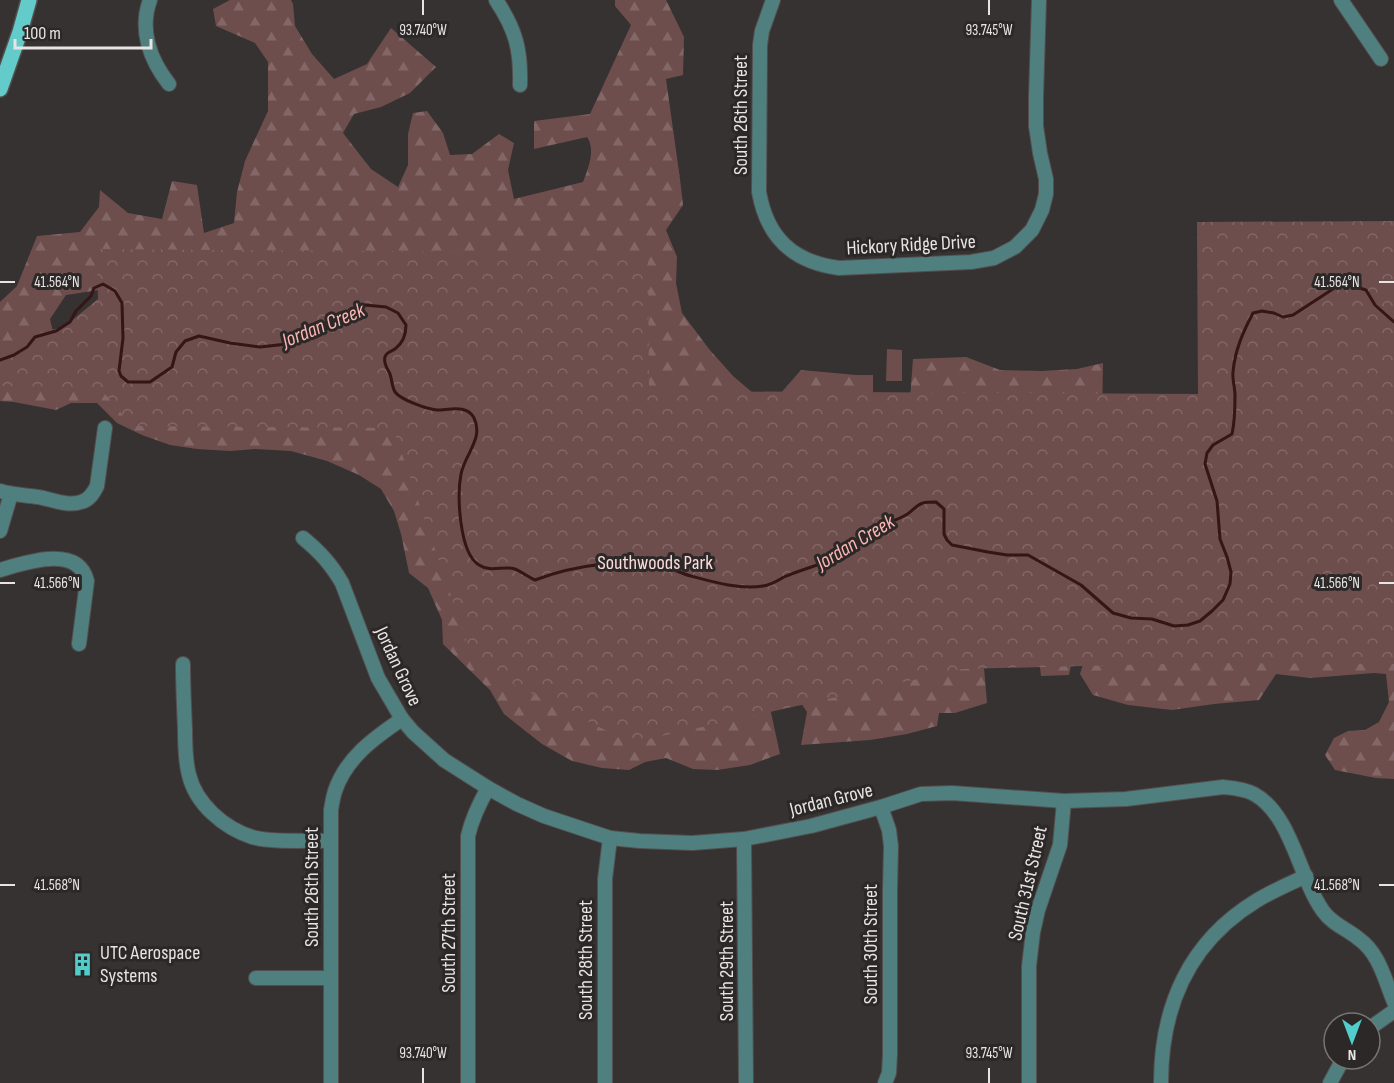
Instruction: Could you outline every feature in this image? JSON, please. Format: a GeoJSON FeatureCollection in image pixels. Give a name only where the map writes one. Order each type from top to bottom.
{"type":"FeatureCollection","features":[{"type":"Feature","properties":{"kind":"main road"},"geometry":{"type":"LineString","coordinates":[[0,89],[29,0]]}},
{"type":"Feature","properties":{"kind":"street"},"geometry":{"type":"LineString","coordinates":[[150,0],[147,13],[147,39],[151,56],[159,72],[169,84]]}},
{"type":"Feature","properties":{"kind":"street"},"geometry":{"type":"LineString","coordinates":[[496,0],[517,41],[521,63],[520,85]]}},
{"type":"Feature","properties":{"kind":"street","name":"South 26th Street"},"geometry":{"type":"LineString","coordinates":[[773,0],[762,31],[759,66],[759,192],[762,209],[773,230]]}},
{"type":"Feature","properties":{"kind":"street","name":"Hickory Ridge Drive"},"geometry":{"type":"LineString","coordinates":[[773,230],[778,239],[805,260],[822,266],[838,268],[971,262],[994,258],[1016,247],[1032,230],[1042,210],[1046,194],[1046,178],[1036,126],[1039,0]]}},
{"type":"Feature","properties":{"kind":"street"},"geometry":{"type":"LineString","coordinates":[[1341,0],[1381,58]]}},
{"type":"Feature","properties":{"kind":"street"},"geometry":{"type":"LineString","coordinates":[[0,531],[5,493],[69,503],[82,502],[89,498],[97,486],[105,428]]}},
{"type":"Feature","properties":{"kind":"street","name":"Jordan Grove"},"geometry":{"type":"LineString","coordinates":[[303,538],[321,553],[342,583],[378,678],[402,719],[413,732],[444,760],[488,788],[544,816],[610,838],[692,843],[744,839],[811,825],[921,794],[952,793],[1064,801],[1126,799],[1223,787],[1237,789],[1253,793],[1266,802],[1281,822],[1317,902],[1336,924],[1370,948],[1377,959],[1394,1002]]}},
{"type":"Feature","properties":{"kind":"street"},"geometry":{"type":"LineString","coordinates":[[0,570],[46,559],[73,562],[82,569],[87,581],[80,644]]}},
{"type":"Feature","properties":{"kind":"street"},"geometry":{"type":"LineString","coordinates":[[183,664],[186,759],[189,777],[208,809],[221,821],[254,838],[330,841]]}},
{"type":"Feature","properties":{"kind":"street","name":"South 26th Street"},"geometry":{"type":"LineString","coordinates":[[331,1083],[331,810],[335,790],[354,757],[375,738],[402,719]]}},
{"type":"Feature","properties":{"kind":"street","name":"South 27th Street"},"geometry":{"type":"LineString","coordinates":[[468,1083],[468,836],[476,810],[488,788]]}},
{"type":"Feature","properties":{"kind":"street","name":"South 31st Street"},"geometry":{"type":"LineString","coordinates":[[1029,1083],[1029,966],[1033,932],[1060,845],[1064,801]]}},
{"type":"Feature","properties":{"kind":"street","name":"South 30th Street"},"geometry":{"type":"LineString","coordinates":[[881,807],[889,830],[891,846],[890,1054],[889,1073],[885,1083]]}},
{"type":"Feature","properties":{"kind":"street","name":"South 28th Street"},"geometry":{"type":"LineString","coordinates":[[605,1083],[605,879],[610,838]]}},
{"type":"Feature","properties":{"kind":"street","name":"South 29th Street"},"geometry":{"type":"LineString","coordinates":[[744,839],[746,1083]]}},
{"type":"Feature","properties":{"kind":"street"},"geometry":{"type":"LineString","coordinates":[[1161,1083],[1161,1059],[1168,1018],[1193,962],[1220,929],[1235,916],[1257,900],[1306,876]]}},
{"type":"Feature","properties":{"kind":"street"},"geometry":{"type":"LineString","coordinates":[[256,978],[330,978]]}},
{"type":"Feature","properties":{"kind":"green space","name":"Southwoods Park"},"geometry":{"type":"Polygon","coordinates":[[[230,0],[291,0],[295,26],[312,54],[334,79],[367,64],[391,28],[436,67],[410,93],[381,107],[354,114],[343,133],[371,169],[398,187],[408,165],[408,134],[413,113],[427,111],[443,133],[450,155],[472,154],[499,134],[514,143],[508,170],[514,199],[583,182],[591,154],[587,137],[534,149],[534,121],[590,114],[631,25],[615,6],[615,0],[666,0],[684,37],[683,75],[666,79],[683,205],[666,230],[677,257],[676,283],[682,313],[709,349],[733,376],[753,393],[780,394],[801,370],[873,375],[873,398],[910,399],[913,359],[966,357],[1000,370],[1041,371],[1077,369],[1103,363],[1099,592],[1049,560],[1008,546],[951,534],[961,519],[979,500],[947,489],[922,486],[900,494],[898,508],[873,514],[860,529],[823,556],[765,579],[727,578],[680,562],[580,561],[532,571],[490,558],[477,540],[470,467],[486,427],[487,407],[477,395],[462,389],[423,391],[412,375],[408,350],[410,330],[423,303],[420,289],[404,280],[391,293],[356,298],[322,315],[304,331],[246,341],[191,334],[162,343],[125,363],[117,357],[126,342],[130,321],[144,302],[136,293],[119,287],[66,295],[50,319],[54,336],[95,312],[110,297],[122,312],[105,327],[96,344],[101,371],[112,384],[138,381],[157,385],[199,351],[224,355],[284,356],[325,342],[351,329],[368,314],[388,313],[393,322],[391,332],[375,347],[368,387],[389,405],[417,417],[458,418],[461,441],[452,485],[450,517],[452,543],[466,567],[496,582],[531,591],[554,583],[604,573],[668,573],[709,591],[735,597],[762,597],[834,567],[888,532],[914,527],[932,537],[945,549],[948,563],[968,558],[1007,563],[1032,563],[1066,583],[1083,604],[1069,625],[1075,646],[1069,675],[1041,676],[1037,642],[1016,647],[1013,662],[1003,662],[998,654],[983,656],[987,703],[955,713],[939,713],[937,726],[870,740],[801,745],[807,712],[793,690],[781,649],[769,629],[762,634],[766,658],[765,685],[780,754],[750,765],[717,770],[693,769],[666,758],[645,762],[629,770],[602,768],[572,761],[542,744],[504,714],[490,690],[443,644],[442,620],[428,588],[409,573],[394,511],[381,489],[359,475],[327,461],[291,451],[255,449],[230,451],[170,445],[117,423],[97,403],[71,403],[56,410],[0,401],[0,302],[17,286],[37,236],[80,232],[99,207],[100,190],[128,213],[162,219],[172,181],[197,185],[204,233],[234,223],[237,192],[245,161],[268,111],[268,62],[255,43],[216,26],[213,9],[230,0]]]}},
{"type":"Feature","properties":{"kind":"green space","name":"Southwoods Park"},"geometry":{"type":"Polygon","coordinates":[[[1394,221],[1394,664],[1199,663],[962,669],[631,743],[475,665],[393,428],[132,426],[99,387],[0,386],[0,360],[21,353],[33,334],[64,327],[98,299],[97,249],[648,253],[649,391],[1198,394],[1197,222],[1394,221]]]}},
{"type":"Feature","properties":{"kind":"green space"},"geometry":{"type":"Polygon","coordinates":[[[1394,331],[1394,779],[1335,770],[1325,755],[1334,738],[1348,731],[1365,730],[1379,722],[1389,702],[1386,674],[1310,678],[1276,674],[1259,700],[1172,710],[1128,705],[1093,695],[1080,674],[1091,639],[1394,331]]]}},
{"type":"Feature","properties":{"kind":"green space"},"geometry":{"type":"Polygon","coordinates":[[[887,349],[902,350],[902,381],[886,381],[887,349]]]}},
{"type":"Feature","properties":{"kind":"waterway","name":"Jordan Creek"},"geometry":{"type":"LineString","coordinates":[[0,360],[27,347],[35,337],[56,331],[70,322],[76,311],[91,296],[94,288],[103,284],[115,291],[122,303],[123,338],[119,371],[128,382],[150,382],[172,367],[176,352],[185,341],[199,336],[260,347],[287,344],[328,328],[354,308],[365,305],[386,307],[398,313],[406,325],[402,341],[398,347],[387,354],[385,360],[395,392],[421,406],[437,410],[462,409],[474,418],[477,432],[463,467],[459,495],[463,536],[472,559],[479,565],[493,569],[515,569],[535,580],[566,570],[599,564],[649,564],[727,585],[763,586],[841,556],[859,545],[878,528],[907,515],[920,504],[936,502],[944,509],[944,534],[952,545],[1007,555],[1028,555],[1081,585],[1113,613],[1131,618],[1152,619],[1174,626],[1200,621],[1223,600],[1230,584],[1231,572],[1220,539],[1217,501],[1205,464],[1207,453],[1213,445],[1232,434],[1235,410],[1234,364],[1240,341],[1253,313],[1262,311],[1283,317],[1293,315],[1336,287],[1350,285],[1366,290],[1375,305],[1394,322]]}},
{"type":"Feature","properties":{"kind":"place","name":"UTC Aerospace Systems"},"geometry":{"type":"Point","coordinates":[82,964]}}]}
